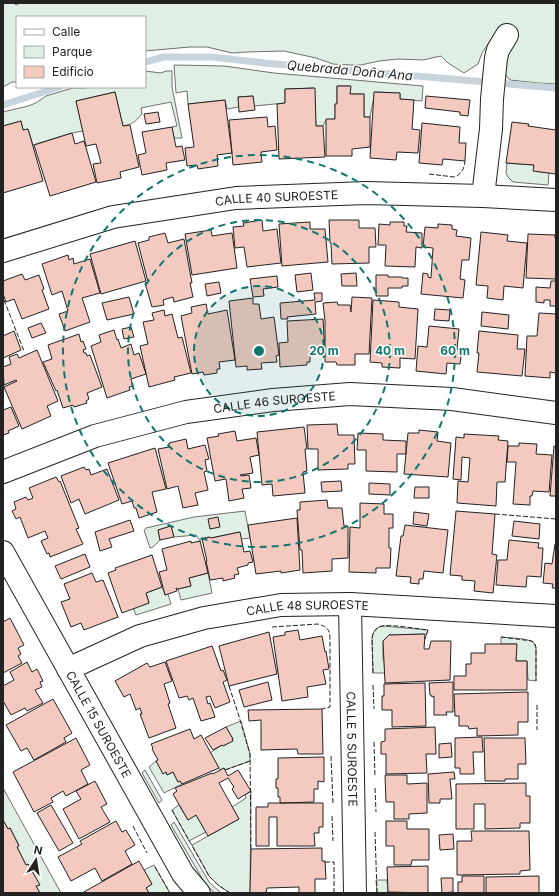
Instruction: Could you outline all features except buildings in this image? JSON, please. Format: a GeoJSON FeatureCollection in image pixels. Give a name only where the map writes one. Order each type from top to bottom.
{"type":"FeatureCollection","features":[{"type":"Feature","properties":{"kind":"street"},"geometry":{"type":"LineString","coordinates":[[483,196],[498,50],[507,35]]}},
{"type":"Feature","properties":{"kind":"street","name":"CALLE 40 SUROESTE"},"geometry":{"type":"LineString","coordinates":[[3,250],[113,217],[236,198],[366,193],[483,196],[556,200]]}},
{"type":"Feature","properties":{"kind":"street","name":"CALLE 46 SUROESTE"},"geometry":{"type":"LineString","coordinates":[[3,472],[95,436],[186,412],[273,400],[350,394],[452,399],[556,413]]}},
{"type":"Feature","properties":{"kind":"street","name":"CALLE 15 SUROESTE"},"geometry":{"type":"LineString","coordinates":[[3,552],[183,874],[199,893]]}},
{"type":"Feature","properties":{"kind":"street","name":"CALLE 48 SUROESTE"},"geometry":{"type":"LineString","coordinates":[[68,669],[140,636],[204,618],[281,605],[350,604],[556,616]]}},
{"type":"Feature","properties":{"kind":"street","name":"CALLE 5 SUROESTE"},"geometry":{"type":"LineString","coordinates":[[350,604],[355,893]]}},
{"type":"Feature","properties":{"kind":"green space"},"geometry":{"type":"Polygon","coordinates":[[[3,3],[14,3],[16,5],[20,3],[556,3],[556,84],[510,80],[499,67],[493,37],[482,53],[478,64],[464,73],[448,63],[441,56],[423,60],[398,59],[361,65],[350,65],[333,64],[316,58],[284,51],[232,53],[207,47],[146,51],[146,16],[16,16],[16,82],[12,82],[3,87],[3,3]]]}},
{"type":"Feature","properties":{"kind":"green space"},"geometry":{"type":"Polygon","coordinates":[[[174,65],[224,66],[274,73],[423,86],[422,101],[400,99],[400,93],[375,92],[370,117],[364,117],[364,94],[350,94],[350,86],[337,86],[335,119],[326,120],[323,126],[316,126],[314,88],[285,89],[285,103],[254,106],[253,96],[238,97],[239,107],[227,109],[225,100],[188,104],[187,91],[176,93],[174,65]]]}},
{"type":"Feature","properties":{"kind":"green space"},"geometry":{"type":"Polygon","coordinates":[[[146,71],[161,73],[172,71],[172,87],[182,138],[174,138],[172,127],[177,126],[171,102],[141,108],[142,114],[137,119],[132,123],[123,126],[115,92],[76,101],[83,131],[33,145],[28,129],[23,130],[21,121],[3,126],[3,112],[28,106],[36,103],[46,96],[73,88],[146,88],[146,71]]]}},
{"type":"Feature","properties":{"kind":"green space"},"geometry":{"type":"Polygon","coordinates":[[[507,163],[534,165],[534,171],[549,173],[548,185],[513,182],[506,173],[507,163]]]}},
{"type":"Feature","properties":{"kind":"green space"},"geometry":{"type":"Polygon","coordinates":[[[245,511],[250,538],[241,539],[239,532],[211,538],[202,538],[200,541],[196,535],[174,537],[171,526],[158,530],[160,540],[150,548],[144,530],[146,528],[194,517],[245,511]]]}},
{"type":"Feature","properties":{"kind":"green space"},"geometry":{"type":"Polygon","coordinates":[[[208,573],[212,593],[181,600],[178,589],[191,586],[189,578],[208,573]]]}},
{"type":"Feature","properties":{"kind":"green space"},"geometry":{"type":"Polygon","coordinates":[[[162,587],[165,595],[168,594],[171,604],[136,615],[133,608],[149,603],[146,593],[162,587]]]}},
{"type":"Feature","properties":{"kind":"green space"},"geometry":{"type":"Polygon","coordinates":[[[383,626],[428,630],[425,639],[424,634],[389,635],[383,642],[385,673],[373,673],[372,638],[375,630],[378,627],[383,626]]]}},
{"type":"Feature","properties":{"kind":"green space"},"geometry":{"type":"Polygon","coordinates":[[[501,637],[524,639],[534,643],[536,648],[536,681],[528,680],[527,661],[516,661],[516,644],[501,644],[501,637]]]}},
{"type":"Feature","properties":{"kind":"green space"},"geometry":{"type":"Polygon","coordinates":[[[241,721],[250,754],[250,761],[225,770],[224,768],[220,770],[210,753],[222,745],[223,746],[232,741],[233,739],[226,727],[241,721]]]}},
{"type":"Feature","properties":{"kind":"green space"},"geometry":{"type":"Polygon","coordinates":[[[156,761],[163,773],[166,772],[167,775],[173,772],[178,782],[180,781],[182,784],[164,793],[149,767],[156,761]]]}},
{"type":"Feature","properties":{"kind":"green space"},"geometry":{"type":"Polygon","coordinates":[[[145,770],[162,800],[159,803],[142,773],[145,770]]]}},
{"type":"Feature","properties":{"kind":"green space"},"geometry":{"type":"Polygon","coordinates":[[[3,788],[61,893],[40,893],[36,886],[39,884],[28,864],[26,865],[17,847],[19,845],[10,828],[8,829],[3,820],[3,788]]]}},
{"type":"Feature","properties":{"kind":"green space"},"geometry":{"type":"Polygon","coordinates":[[[251,791],[250,893],[230,893],[218,885],[209,876],[192,845],[239,819],[232,807],[246,798],[245,795],[251,791]]]}},
{"type":"Feature","properties":{"kind":"green space"},"geometry":{"type":"Polygon","coordinates":[[[179,805],[188,820],[196,815],[206,832],[189,841],[172,810],[179,805]]]}},
{"type":"Feature","properties":{"kind":"green space"},"geometry":{"type":"Polygon","coordinates":[[[174,822],[209,882],[221,893],[215,893],[206,885],[171,825],[174,822]]]}},
{"type":"Feature","properties":{"kind":"green space"},"geometry":{"type":"Polygon","coordinates":[[[154,865],[170,893],[149,893],[146,888],[152,884],[144,870],[154,865]]]}},
{"type":"Feature","properties":{"kind":"green space"},"geometry":{"type":"Polygon","coordinates":[[[376,880],[387,880],[388,892],[395,893],[377,893],[376,880]]]}},
{"type":"Feature","properties":{"kind":"waterway","name":"Quebrada Doña Ana"},"geometry":{"type":"LineString","coordinates":[[146,62],[164,57],[212,57],[264,63],[556,88]]}},
{"type":"Feature","properties":{"kind":"waterway","name":"Quebrada Doña Ana"},"geometry":{"type":"LineString","coordinates":[[3,105],[56,88]]}},
{"type":"Feature","properties":{"kind":"fence"},"geometry":{"type":"LineString","coordinates":[[429,174],[454,177],[462,171],[465,161]]}},
{"type":"Feature","properties":{"kind":"fence"},"geometry":{"type":"LineString","coordinates":[[4,300],[24,351]]}},
{"type":"Feature","properties":{"kind":"fence"},"geometry":{"type":"LineString","coordinates":[[495,514],[556,519]]}},
{"type":"Feature","properties":{"kind":"fence"},"geometry":{"type":"LineString","coordinates":[[272,627],[318,624],[328,629],[330,634],[330,707],[322,709]]}},
{"type":"Feature","properties":{"kind":"fence"},"geometry":{"type":"LineString","coordinates":[[373,673],[372,638],[374,631],[379,627],[395,626],[428,630],[425,639]]}},
{"type":"Feature","properties":{"kind":"fence"},"geometry":{"type":"LineString","coordinates":[[501,637],[532,641],[535,644],[536,681]]}},
{"type":"Feature","properties":{"kind":"fence"},"geometry":{"type":"LineString","coordinates":[[373,685],[374,709]]}},
{"type":"Feature","properties":{"kind":"fence"},"geometry":{"type":"LineString","coordinates":[[229,686],[250,754],[251,849]]}},
{"type":"Feature","properties":{"kind":"fence"},"geometry":{"type":"LineString","coordinates":[[537,705],[537,730]]}},
{"type":"Feature","properties":{"kind":"fence"},"geometry":{"type":"LineString","coordinates":[[374,742],[375,777]]}},
{"type":"Feature","properties":{"kind":"fence"},"geometry":{"type":"LineString","coordinates":[[331,756],[333,804]]}},
{"type":"Feature","properties":{"kind":"fence"},"geometry":{"type":"LineString","coordinates":[[225,770],[250,761]]}},
{"type":"Feature","properties":{"kind":"fence"},"geometry":{"type":"LineString","coordinates":[[375,788],[376,812]]}},
{"type":"Feature","properties":{"kind":"fence"},"geometry":{"type":"LineString","coordinates":[[172,810],[209,876],[218,885],[230,893]]}},
{"type":"Feature","properties":{"kind":"fence"},"geometry":{"type":"LineString","coordinates":[[332,816],[333,841]]}},
{"type":"Feature","properties":{"kind":"fence"},"geometry":{"type":"LineString","coordinates":[[133,826],[147,853]]}},
{"type":"Feature","properties":{"kind":"fence"},"geometry":{"type":"LineString","coordinates":[[375,832],[377,893]]}},
{"type":"Feature","properties":{"kind":"fence"},"geometry":{"type":"LineString","coordinates":[[325,862],[334,862],[334,893]]}},
{"type":"Feature","properties":{"kind":"fence"},"geometry":{"type":"LineString","coordinates":[[155,867],[170,893]]}}]}
